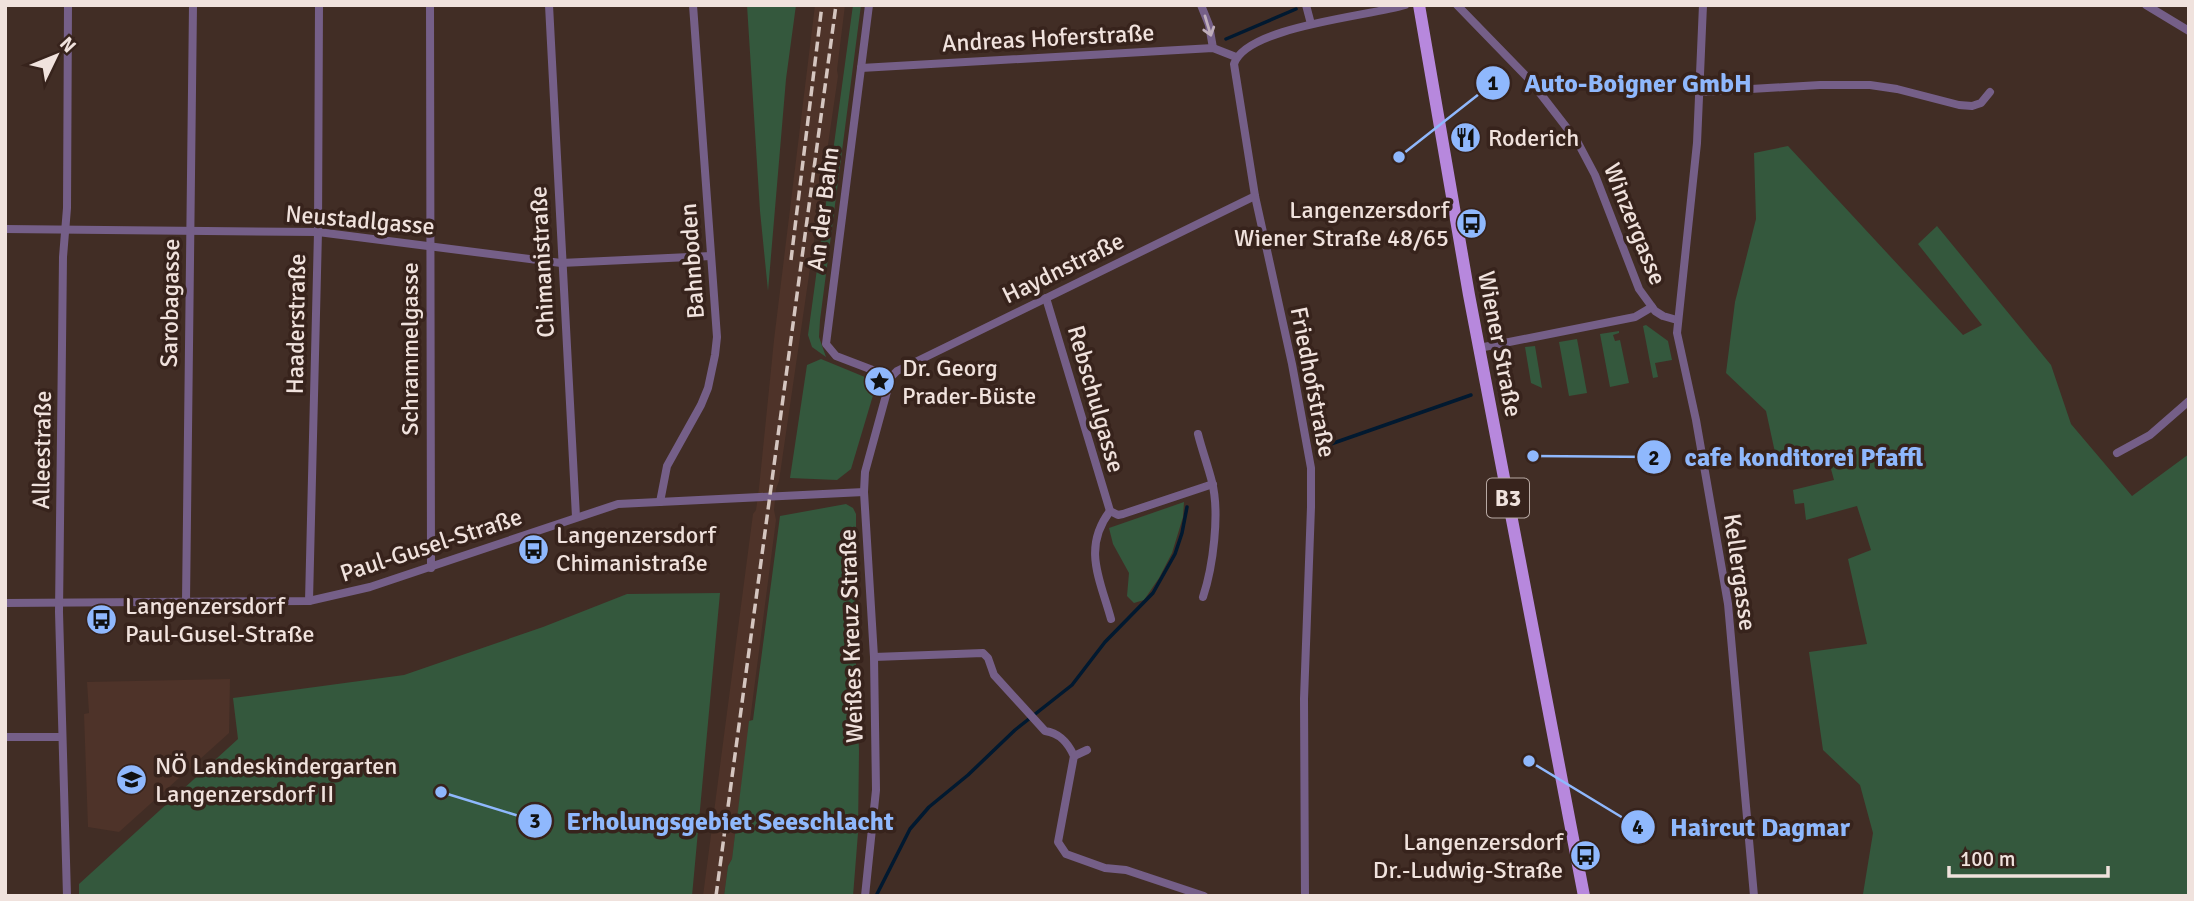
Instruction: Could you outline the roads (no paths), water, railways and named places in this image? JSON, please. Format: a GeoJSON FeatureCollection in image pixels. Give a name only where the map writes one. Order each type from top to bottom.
{"type":"FeatureCollection","features":[{"type":"Feature","properties":{"kind":"main road","name":"Wiener Straße"},"geometry":{"type":"LineString","coordinates":[[1419,5],[1479,348],[1584,896]]}},
{"type":"Feature","properties":{"kind":"street","name":"Alleestraße"},"geometry":{"type":"LineString","coordinates":[[67,896],[59,604],[68,5]]}},
{"type":"Feature","properties":{"kind":"street","name":"Sarobagasse"},"geometry":{"type":"LineString","coordinates":[[186,602],[193,5]]}},
{"type":"Feature","properties":{"kind":"street","name":"Haaderstraße"},"geometry":{"type":"LineString","coordinates":[[309,601],[319,5]]}},
{"type":"Feature","properties":{"kind":"street","name":"Schrammelgasse"},"geometry":{"type":"LineString","coordinates":[[430,5],[430,568]]}},
{"type":"Feature","properties":{"kind":"street","name":"Chimanistraße"},"geometry":{"type":"LineString","coordinates":[[549,5],[576,517]]}},
{"type":"Feature","properties":{"kind":"street","name":"Bahnboden"},"geometry":{"type":"LineString","coordinates":[[660,502],[667,466],[701,405],[713,371],[717,337],[693,5]]}},
{"type":"Feature","properties":{"kind":"street","name":"An der Bahn"},"geometry":{"type":"LineString","coordinates":[[869,5],[826,344],[836,356],[891,377]]}},
{"type":"Feature","properties":{"kind":"street"},"geometry":{"type":"LineString","coordinates":[[1200,5],[1209,25],[1213,48]]}},
{"type":"Feature","properties":{"kind":"street"},"geometry":{"type":"LineString","coordinates":[[1306,5],[1311,23]]}},
{"type":"Feature","properties":{"kind":"street"},"geometry":{"type":"LineString","coordinates":[[1236,57],[1251,45],[1311,23],[1405,5]]}},
{"type":"Feature","properties":{"kind":"street","name":"Winzergasse"},"geometry":{"type":"LineString","coordinates":[[1457,5],[1530,79],[1583,150],[1635,282],[1651,307],[1663,316],[1677,320]]}},
{"type":"Feature","properties":{"kind":"street","name":"Kellergasse"},"geometry":{"type":"LineString","coordinates":[[1703,5],[1700,92],[1677,320],[1678,346],[1696,420],[1728,604],[1754,896]]}},
{"type":"Feature","properties":{"kind":"street"},"geometry":{"type":"LineString","coordinates":[[2146,5],[2189,31]]}},
{"type":"Feature","properties":{"kind":"street","name":"Andreas Hoferstraße"},"geometry":{"type":"LineString","coordinates":[[861,68],[1213,48],[1236,57]]}},
{"type":"Feature","properties":{"kind":"street","name":"Friedhofstraße"},"geometry":{"type":"LineString","coordinates":[[1236,57],[1234,64],[1255,196],[1292,364],[1311,468],[1304,699],[1305,896]]}},
{"type":"Feature","properties":{"kind":"street"},"geometry":{"type":"LineString","coordinates":[[1700,92],[1870,85],[1972,106],[1980,103],[1990,92]]}},
{"type":"Feature","properties":{"kind":"street","name":"Haydnstraße"},"geometry":{"type":"LineString","coordinates":[[891,377],[897,371],[1255,196]]}},
{"type":"Feature","properties":{"kind":"street","name":"Neustadlgasse"},"geometry":{"type":"LineString","coordinates":[[5,229],[317,232],[561,263],[711,256]]}},
{"type":"Feature","properties":{"kind":"street","name":"Rebschulgasse"},"geometry":{"type":"LineString","coordinates":[[1046,298],[1110,511],[1123,514],[1213,484]]}},
{"type":"Feature","properties":{"kind":"street"},"geometry":{"type":"LineString","coordinates":[[1479,348],[1635,317],[1651,307]]}},
{"type":"Feature","properties":{"kind":"street","name":"Weißes Kreuz Straße"},"geometry":{"type":"LineString","coordinates":[[865,896],[876,790],[874,657],[865,472],[891,377]]}},
{"type":"Feature","properties":{"kind":"street"},"geometry":{"type":"LineString","coordinates":[[2117,453],[2150,435],[2189,401]]}},
{"type":"Feature","properties":{"kind":"street"},"geometry":{"type":"LineString","coordinates":[[1198,435],[1213,484],[1216,506],[1211,573],[1203,597]]}},
{"type":"Feature","properties":{"kind":"street","name":"Paul-Gusel-Straße"},"geometry":{"type":"LineString","coordinates":[[5,603],[309,601],[341,595],[430,568],[618,504],[864,492]]}},
{"type":"Feature","properties":{"kind":"street","name":"Rebschulgasse"},"geometry":{"type":"LineString","coordinates":[[1110,511],[1098,528],[1094,545],[1096,564],[1111,619]]}},
{"type":"Feature","properties":{"kind":"street"},"geometry":{"type":"LineString","coordinates":[[874,657],[983,653],[988,658],[994,675],[1045,731],[1053,732],[1062,738],[1074,756],[1058,842],[1062,851],[1105,867],[1126,870],[1204,896]]}},
{"type":"Feature","properties":{"kind":"street"},"geometry":{"type":"LineString","coordinates":[[5,737],[62,737]]}},
{"type":"Feature","properties":{"kind":"street"},"geometry":{"type":"LineString","coordinates":[[1074,756],[1087,750]]}},
{"type":"Feature","properties":{"kind":"waterway"},"geometry":{"type":"LineString","coordinates":[[1226,39],[1296,9]]}},
{"type":"Feature","properties":{"kind":"waterway"},"geometry":{"type":"LineString","coordinates":[[1328,445],[1471,395]]}},
{"type":"Feature","properties":{"kind":"waterway"},"geometry":{"type":"LineString","coordinates":[[876,896],[910,829],[929,807],[968,775],[1015,730],[1072,685],[1105,642],[1153,593],[1175,554],[1187,507]]}},
{"type":"Feature","properties":{"kind":"railway"},"geometry":{"type":"LineString","coordinates":[[791,260],[822,5]]}},
{"type":"Feature","properties":{"kind":"railway"},"geometry":{"type":"LineString","coordinates":[[716,896],[836,5]]}},
{"type":"Feature","properties":{"kind":"place","name":"Roderich"},"geometry":{"type":"Point","coordinates":[1465,138]}},
{"type":"Feature","properties":{"kind":"place","name":"Auto-Boigner GmbH"},"geometry":{"type":"Point","coordinates":[1399,157]}},
{"type":"Feature","properties":{"kind":"place","name":"Langenzersdorf Wiener Straße 48/65"},"geometry":{"type":"Point","coordinates":[1472,224]}},
{"type":"Feature","properties":{"kind":"place","name":"Dr. Georg Prader-Büste"},"geometry":{"type":"Point","coordinates":[879,382]}},
{"type":"Feature","properties":{"kind":"place","name":"cafe konditorei Pfaffl"},"geometry":{"type":"Point","coordinates":[1533,456]}},
{"type":"Feature","properties":{"kind":"place","name":"Langenzersdorf Chimanistraße"},"geometry":{"type":"Point","coordinates":[533,549]}},
{"type":"Feature","properties":{"kind":"place","name":"Langenzersdorf Paul-Gusel-Straße"},"geometry":{"type":"Point","coordinates":[102,620]}},
{"type":"Feature","properties":{"kind":"place","name":"Haircut Dagmar"},"geometry":{"type":"Point","coordinates":[1529,761]}},
{"type":"Feature","properties":{"kind":"place","name":"NÖ Landeskindergarten Langenzersdorf II"},"geometry":{"type":"Point","coordinates":[132,780]}},
{"type":"Feature","properties":{"kind":"place","name":"Erholungsgebiet Seeschlacht"},"geometry":{"type":"Point","coordinates":[441,792]}},
{"type":"Feature","properties":{"kind":"place","name":"Langenzersdorf Dr.-Ludwig-Straße"},"geometry":{"type":"Point","coordinates":[1586,856]}}]}
